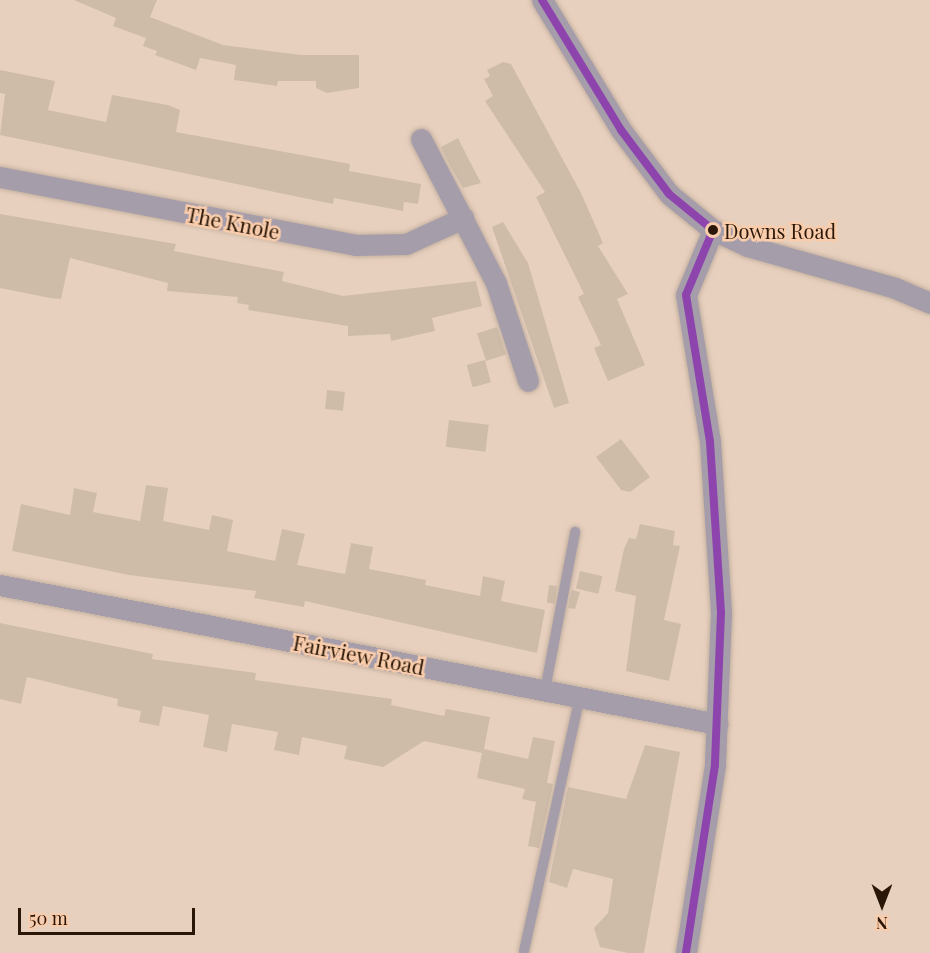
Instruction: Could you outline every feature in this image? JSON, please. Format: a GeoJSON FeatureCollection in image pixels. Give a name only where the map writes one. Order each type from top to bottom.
{"type":"FeatureCollection","features":[{"type":"Feature","properties":{"kind":"street"},"geometry":{"type":"LineString","coordinates":[[542,0],[621,130],[669,194],[713,230],[747,246],[895,288],[930,303]]}},
{"type":"Feature","properties":{"kind":"street"},"geometry":{"type":"LineString","coordinates":[[421,139],[496,283],[528,381]]}},
{"type":"Feature","properties":{"kind":"street","name":"The Knole"},"geometry":{"type":"LineString","coordinates":[[0,177],[355,245],[406,244],[463,218]]}},
{"type":"Feature","properties":{"kind":"street"},"geometry":{"type":"LineString","coordinates":[[686,953],[718,724],[721,613],[716,510],[686,298],[713,230]]}},
{"type":"Feature","properties":{"kind":"street","name":"Fairview Road"},"geometry":{"type":"LineString","coordinates":[[0,585],[718,724]]}},
{"type":"Feature","properties":{"kind":"lane"},"geometry":{"type":"LineString","coordinates":[[545,690],[575,532]]}},
{"type":"Feature","properties":{"kind":"lane"},"geometry":{"type":"LineString","coordinates":[[524,951],[580,697]]}},
{"type":"Feature","properties":{"kind":"building"},"geometry":{"type":"Polygon","coordinates":[[[74,0],[157,0],[150,17],[223,45],[301,55],[359,55],[359,88],[327,93],[316,88],[316,81],[278,81],[277,86],[234,80],[236,65],[200,58],[196,70],[155,55],[157,51],[143,46],[146,38],[113,26],[116,18],[74,0]]]}},
{"type":"Feature","properties":{"kind":"building"},"geometry":{"type":"Polygon","coordinates":[[[503,62],[511,64],[581,193],[603,243],[598,246],[628,294],[617,299],[645,365],[608,381],[594,348],[601,345],[578,297],[584,294],[536,197],[545,192],[485,101],[493,96],[484,79],[490,76],[487,70],[503,62]]]}},
{"type":"Feature","properties":{"kind":"building"},"geometry":{"type":"Polygon","coordinates":[[[0,70],[55,81],[48,110],[106,122],[112,95],[168,105],[180,110],[176,132],[350,164],[349,171],[421,184],[418,204],[404,202],[403,211],[334,198],[333,204],[0,135],[5,94],[0,93],[0,70]]]}},
{"type":"Feature","properties":{"kind":"building"},"geometry":{"type":"Polygon","coordinates":[[[458,138],[481,183],[463,188],[448,162],[441,147],[458,138]]]}},
{"type":"Feature","properties":{"kind":"building"},"geometry":{"type":"Polygon","coordinates":[[[0,214],[176,244],[174,251],[284,272],[282,281],[343,296],[476,281],[482,306],[432,318],[435,331],[391,341],[390,334],[348,336],[348,326],[248,310],[249,305],[237,303],[238,297],[167,291],[168,283],[70,258],[61,299],[50,298],[0,288],[0,214]]]}},
{"type":"Feature","properties":{"kind":"building"},"geometry":{"type":"Polygon","coordinates":[[[503,222],[528,263],[569,403],[554,408],[492,227],[503,222]]]}},
{"type":"Feature","properties":{"kind":"building"},"geometry":{"type":"Polygon","coordinates":[[[497,327],[506,355],[486,361],[477,333],[497,327]]]}},
{"type":"Feature","properties":{"kind":"building"},"geometry":{"type":"Polygon","coordinates":[[[485,360],[491,382],[473,387],[467,365],[485,360]]]}},
{"type":"Feature","properties":{"kind":"building"},"geometry":{"type":"Polygon","coordinates":[[[327,390],[345,392],[343,411],[325,409],[327,390]]]}},
{"type":"Feature","properties":{"kind":"building"},"geometry":{"type":"Polygon","coordinates":[[[449,420],[489,425],[485,452],[446,447],[449,420]]]}},
{"type":"Feature","properties":{"kind":"building"},"geometry":{"type":"Polygon","coordinates":[[[621,439],[650,477],[630,492],[621,490],[596,457],[621,439]]]}},
{"type":"Feature","properties":{"kind":"building"},"geometry":{"type":"Polygon","coordinates":[[[146,485],[168,488],[163,521],[209,530],[212,515],[233,520],[227,551],[275,561],[282,529],[305,534],[297,565],[345,574],[351,543],[373,547],[369,569],[426,580],[425,585],[480,596],[483,576],[505,581],[501,601],[545,610],[537,653],[305,601],[304,607],[254,598],[256,591],[129,575],[12,551],[21,504],[70,515],[74,488],[97,493],[93,512],[140,521],[146,485]]]}},
{"type":"Feature","properties":{"kind":"building"},"geometry":{"type":"Polygon","coordinates":[[[640,524],[675,531],[673,545],[680,546],[664,620],[681,624],[669,681],[626,671],[636,596],[615,591],[624,549],[629,538],[636,539],[640,524]]]}},
{"type":"Feature","properties":{"kind":"building"},"geometry":{"type":"Polygon","coordinates":[[[580,571],[602,576],[598,594],[576,589],[580,571]]]}},
{"type":"Feature","properties":{"kind":"building"},"geometry":{"type":"Polygon","coordinates":[[[549,585],[557,586],[555,604],[547,603],[549,585]]]}},
{"type":"Feature","properties":{"kind":"building"},"geometry":{"type":"Polygon","coordinates":[[[572,590],[580,592],[575,609],[568,608],[572,590]]]}},
{"type":"Feature","properties":{"kind":"building"},"geometry":{"type":"Polygon","coordinates":[[[0,623],[153,654],[152,659],[256,673],[255,680],[392,699],[391,705],[444,716],[446,709],[490,717],[484,749],[528,759],[533,737],[555,741],[547,783],[553,784],[539,848],[528,846],[536,802],[522,799],[525,789],[477,778],[482,753],[424,741],[383,767],[344,759],[347,746],[302,737],[299,755],[274,750],[278,732],[232,724],[227,752],[203,747],[209,715],[163,706],[159,726],[139,722],[141,711],[117,706],[118,699],[27,677],[21,704],[0,699],[0,623]]]}},
{"type":"Feature","properties":{"kind":"building"},"geometry":{"type":"Polygon","coordinates":[[[645,745],[680,752],[644,953],[628,953],[600,947],[594,928],[608,913],[613,879],[573,869],[567,888],[549,882],[568,787],[626,799],[645,745]]]}},
{"type":"Feature","properties":{"kind":"transit line"},"geometry":{"type":"LineString","coordinates":[[542,0],[621,130],[669,194],[713,230],[686,295],[710,442],[721,613],[715,765],[686,953]]}},
{"type":"Feature","properties":{"kind":"place","name":"Downs Road"},"geometry":{"type":"Point","coordinates":[713,230]}}]}
